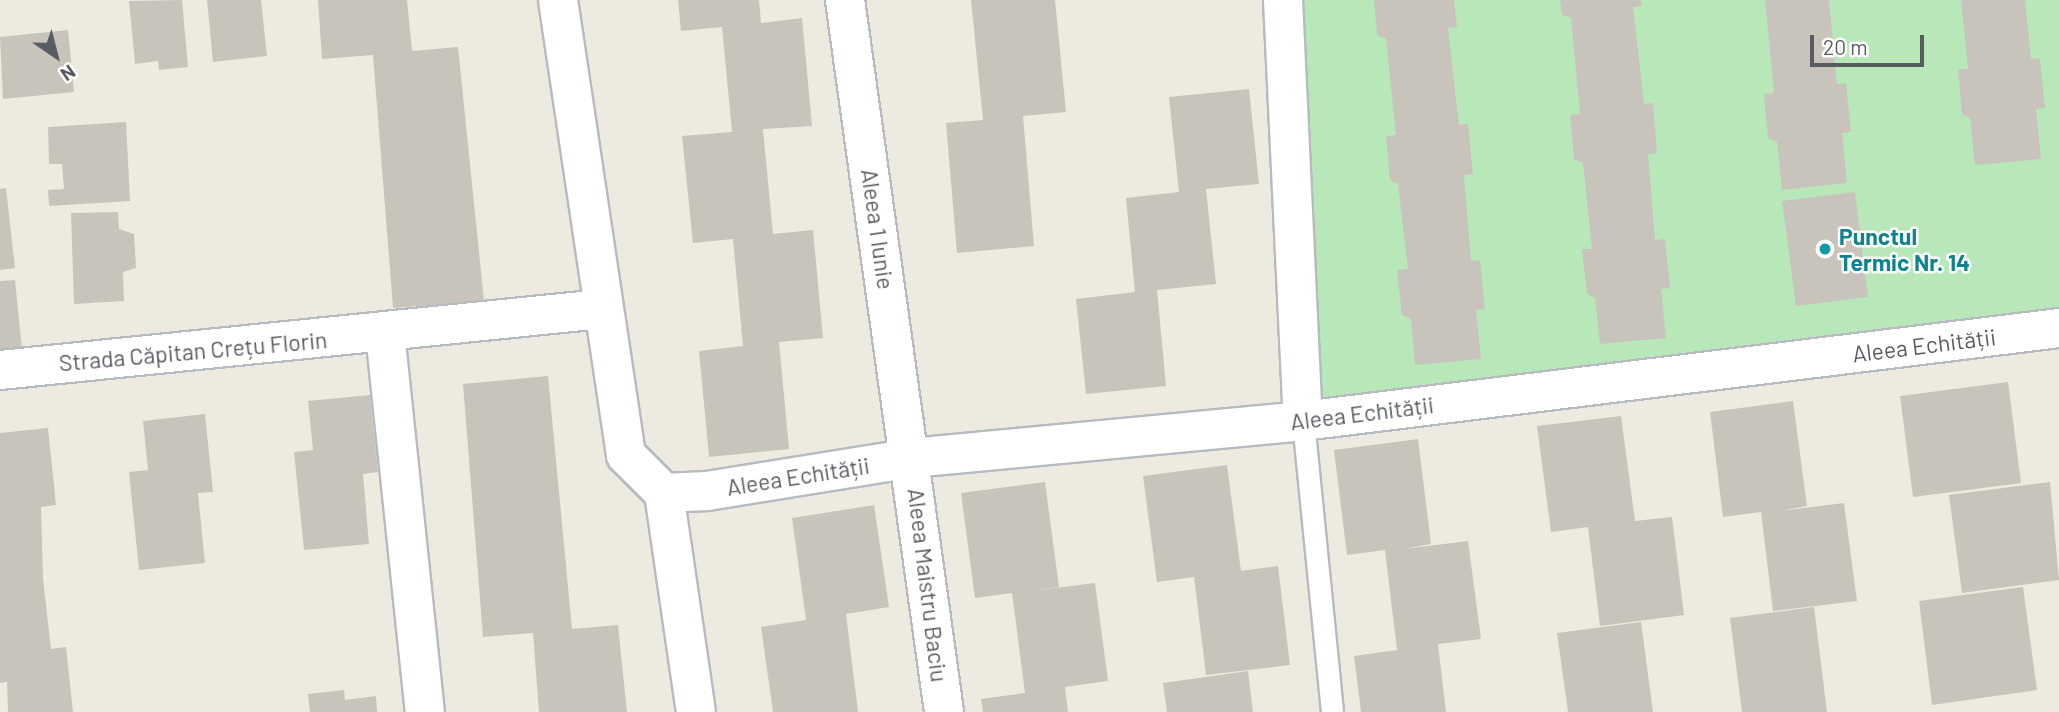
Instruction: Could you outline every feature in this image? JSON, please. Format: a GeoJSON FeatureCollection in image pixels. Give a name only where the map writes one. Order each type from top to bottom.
{"type":"FeatureCollection","features":[{"type":"Feature","properties":{"kind":"street"},"geometry":{"type":"LineString","coordinates":[[558,0],[602,309],[626,455],[664,493],[696,712]]}},
{"type":"Feature","properties":{"kind":"street","name":"Aleea 1 Iunie"},"geometry":{"type":"LineString","coordinates":[[845,0],[912,458]]}},
{"type":"Feature","properties":{"kind":"street"},"geometry":{"type":"LineString","coordinates":[[1283,0],[1303,421]]}},
{"type":"Feature","properties":{"kind":"street","name":"Strada Căpitan Crețu Florin"},"geometry":{"type":"LineString","coordinates":[[0,370],[602,309]]}},
{"type":"Feature","properties":{"kind":"street","name":"Aleea Echității"},"geometry":{"type":"LineString","coordinates":[[664,493],[707,491],[912,458],[1303,421],[2059,328]]}},
{"type":"Feature","properties":{"kind":"street"},"geometry":{"type":"LineString","coordinates":[[385,333],[425,712]]}},
{"type":"Feature","properties":{"kind":"street","name":"Aleea Maistru Baciu"},"geometry":{"type":"LineString","coordinates":[[912,458],[944,712]]}},
{"type":"Feature","properties":{"kind":"lane"},"geometry":{"type":"LineString","coordinates":[[1303,421],[1332,712]]}},
{"type":"Feature","properties":{"kind":"green space"},"geometry":{"type":"Polygon","coordinates":[[[1283,0],[2059,0],[2059,328],[1303,421],[1283,0]]]}},
{"type":"Feature","properties":{"kind":"building"},"geometry":{"type":"Polygon","coordinates":[[[182,0],[188,67],[159,70],[158,61],[135,64],[129,1],[182,0]]]}},
{"type":"Feature","properties":{"kind":"building"},"geometry":{"type":"Polygon","coordinates":[[[207,0],[261,0],[267,56],[213,62],[207,0]]]}},
{"type":"Feature","properties":{"kind":"building"},"geometry":{"type":"Polygon","coordinates":[[[318,0],[407,0],[412,51],[458,47],[484,301],[393,308],[373,55],[322,59],[318,0]]]}},
{"type":"Feature","properties":{"kind":"building"},"geometry":{"type":"Polygon","coordinates":[[[678,0],[759,0],[761,23],[802,18],[812,126],[763,129],[773,234],[813,230],[823,338],[779,342],[789,449],[709,457],[699,351],[743,346],[733,239],[693,243],[682,136],[732,132],[722,27],[681,31],[678,0]]]}},
{"type":"Feature","properties":{"kind":"building"},"geometry":{"type":"Polygon","coordinates":[[[971,0],[1055,0],[1066,112],[1023,116],[1034,246],[957,253],[946,123],[983,120],[971,0]]]}},
{"type":"Feature","properties":{"kind":"building"},"geometry":{"type":"Polygon","coordinates":[[[1374,0],[1454,0],[1457,27],[1448,28],[1459,125],[1468,124],[1473,174],[1464,175],[1471,261],[1480,260],[1485,309],[1476,310],[1481,359],[1415,365],[1411,319],[1402,315],[1397,270],[1408,269],[1398,184],[1390,180],[1386,136],[1396,135],[1386,39],[1377,35],[1374,0]]]}},
{"type":"Feature","properties":{"kind":"building"},"geometry":{"type":"Polygon","coordinates":[[[1560,0],[1641,0],[1642,6],[1633,7],[1644,104],[1653,103],[1657,153],[1648,154],[1655,240],[1665,239],[1670,288],[1661,289],[1666,338],[1600,344],[1595,298],[1587,294],[1582,249],[1592,249],[1583,163],[1574,159],[1570,115],[1580,114],[1571,18],[1562,15],[1560,0]]]}},
{"type":"Feature","properties":{"kind":"building"},"geometry":{"type":"Polygon","coordinates":[[[1765,0],[1829,0],[1837,84],[1846,83],[1851,132],[1842,133],[1847,183],[1782,190],[1777,142],[1768,138],[1764,94],[1774,93],[1765,0]]]}},
{"type":"Feature","properties":{"kind":"building"},"geometry":{"type":"Polygon","coordinates":[[[1961,0],[2025,0],[2031,59],[2040,58],[2045,108],[2036,109],[2041,159],[1975,165],[1970,118],[1962,114],[1958,69],[1968,69],[1961,0]]]}},
{"type":"Feature","properties":{"kind":"building"},"geometry":{"type":"Polygon","coordinates":[[[68,30],[74,92],[3,99],[0,37],[68,30]]]}},
{"type":"Feature","properties":{"kind":"building"},"geometry":{"type":"Polygon","coordinates":[[[1249,89],[1259,184],[1206,189],[1216,284],[1157,290],[1166,386],[1086,394],[1076,299],[1135,292],[1126,198],[1179,192],[1169,97],[1249,89]]]}},
{"type":"Feature","properties":{"kind":"building"},"geometry":{"type":"Polygon","coordinates":[[[126,122],[130,201],[49,206],[48,190],[64,189],[62,164],[49,164],[48,127],[126,122]]]}},
{"type":"Feature","properties":{"kind":"building"},"geometry":{"type":"Polygon","coordinates":[[[6,188],[15,268],[0,270],[0,189],[6,188]]]}},
{"type":"Feature","properties":{"kind":"building","name":"Punctul Termic Nr. 14"},"geometry":{"type":"Polygon","coordinates":[[[1855,192],[1868,297],[1796,306],[1782,201],[1855,192]]]}},
{"type":"Feature","properties":{"kind":"building"},"geometry":{"type":"Polygon","coordinates":[[[118,212],[119,229],[134,234],[136,268],[123,272],[124,301],[74,304],[71,213],[118,212]]]}},
{"type":"Feature","properties":{"kind":"building"},"geometry":{"type":"Polygon","coordinates":[[[15,280],[22,349],[0,352],[0,281],[15,280]]]}},
{"type":"Feature","properties":{"kind":"building"},"geometry":{"type":"Polygon","coordinates":[[[548,376],[572,629],[618,625],[627,712],[539,712],[533,633],[483,637],[463,384],[548,376]]]}},
{"type":"Feature","properties":{"kind":"building"},"geometry":{"type":"Polygon","coordinates":[[[2008,382],[2021,483],[1913,497],[1900,396],[2008,382]]]}},
{"type":"Feature","properties":{"kind":"building"},"geometry":{"type":"Polygon","coordinates":[[[370,395],[378,472],[363,474],[369,544],[304,550],[294,452],[313,450],[308,401],[370,395]]]}},
{"type":"Feature","properties":{"kind":"building"},"geometry":{"type":"Polygon","coordinates":[[[1793,401],[1807,506],[1780,511],[1844,503],[1857,601],[1773,611],[1761,512],[1723,517],[1710,412],[1793,401]]]}},
{"type":"Feature","properties":{"kind":"building"},"geometry":{"type":"Polygon","coordinates":[[[205,414],[213,492],[198,493],[205,563],[139,570],[129,472],[148,470],[143,421],[205,414]]]}},
{"type":"Feature","properties":{"kind":"building"},"geometry":{"type":"Polygon","coordinates":[[[1621,416],[1635,521],[1672,517],[1684,615],[1600,626],[1588,527],[1551,532],[1537,426],[1621,416]]]}},
{"type":"Feature","properties":{"kind":"building"},"geometry":{"type":"Polygon","coordinates":[[[48,428],[56,505],[41,507],[43,579],[51,649],[66,647],[73,712],[8,712],[7,682],[0,683],[0,433],[48,428]]]}},
{"type":"Feature","properties":{"kind":"building"},"geometry":{"type":"Polygon","coordinates":[[[1418,439],[1431,544],[1404,549],[1468,541],[1481,639],[1438,644],[1446,712],[1361,712],[1354,656],[1397,650],[1385,550],[1347,555],[1334,450],[1418,439]]]}},
{"type":"Feature","properties":{"kind":"building"},"geometry":{"type":"Polygon","coordinates":[[[1227,465],[1241,571],[1278,566],[1290,665],[1206,675],[1194,577],[1157,582],[1143,476],[1227,465]]]}},
{"type":"Feature","properties":{"kind":"building"},"geometry":{"type":"Polygon","coordinates":[[[1045,482],[1059,587],[1031,591],[1095,583],[1108,681],[1065,687],[1068,712],[983,712],[981,699],[1025,693],[1012,593],[975,598],[961,493],[1045,482]]]}},
{"type":"Feature","properties":{"kind":"building"},"geometry":{"type":"Polygon","coordinates":[[[2050,482],[2059,580],[1962,593],[1949,495],[2050,482]]]}},
{"type":"Feature","properties":{"kind":"building"},"geometry":{"type":"Polygon","coordinates":[[[874,505],[889,607],[846,614],[858,712],[773,712],[761,627],[806,620],[792,518],[874,505]]]}},
{"type":"Feature","properties":{"kind":"building"},"geometry":{"type":"Polygon","coordinates":[[[2023,587],[2037,690],[1932,705],[1919,601],[2023,587]]]}},
{"type":"Feature","properties":{"kind":"building"},"geometry":{"type":"Polygon","coordinates":[[[1814,607],[1827,712],[1742,712],[1730,618],[1814,607]]]}},
{"type":"Feature","properties":{"kind":"building"},"geometry":{"type":"Polygon","coordinates":[[[1641,622],[1653,712],[1568,712],[1557,633],[1641,622]]]}},
{"type":"Feature","properties":{"kind":"building"},"geometry":{"type":"Polygon","coordinates":[[[1248,671],[1253,712],[1167,712],[1163,683],[1248,671]]]}},
{"type":"Feature","properties":{"kind":"building"},"geometry":{"type":"Polygon","coordinates":[[[344,690],[345,700],[376,696],[377,712],[310,712],[308,694],[344,690]]]}},
{"type":"Feature","properties":{"kind":"place","name":"Punctul Termic Nr. 14"},"geometry":{"type":"Point","coordinates":[1825,249]}}]}
